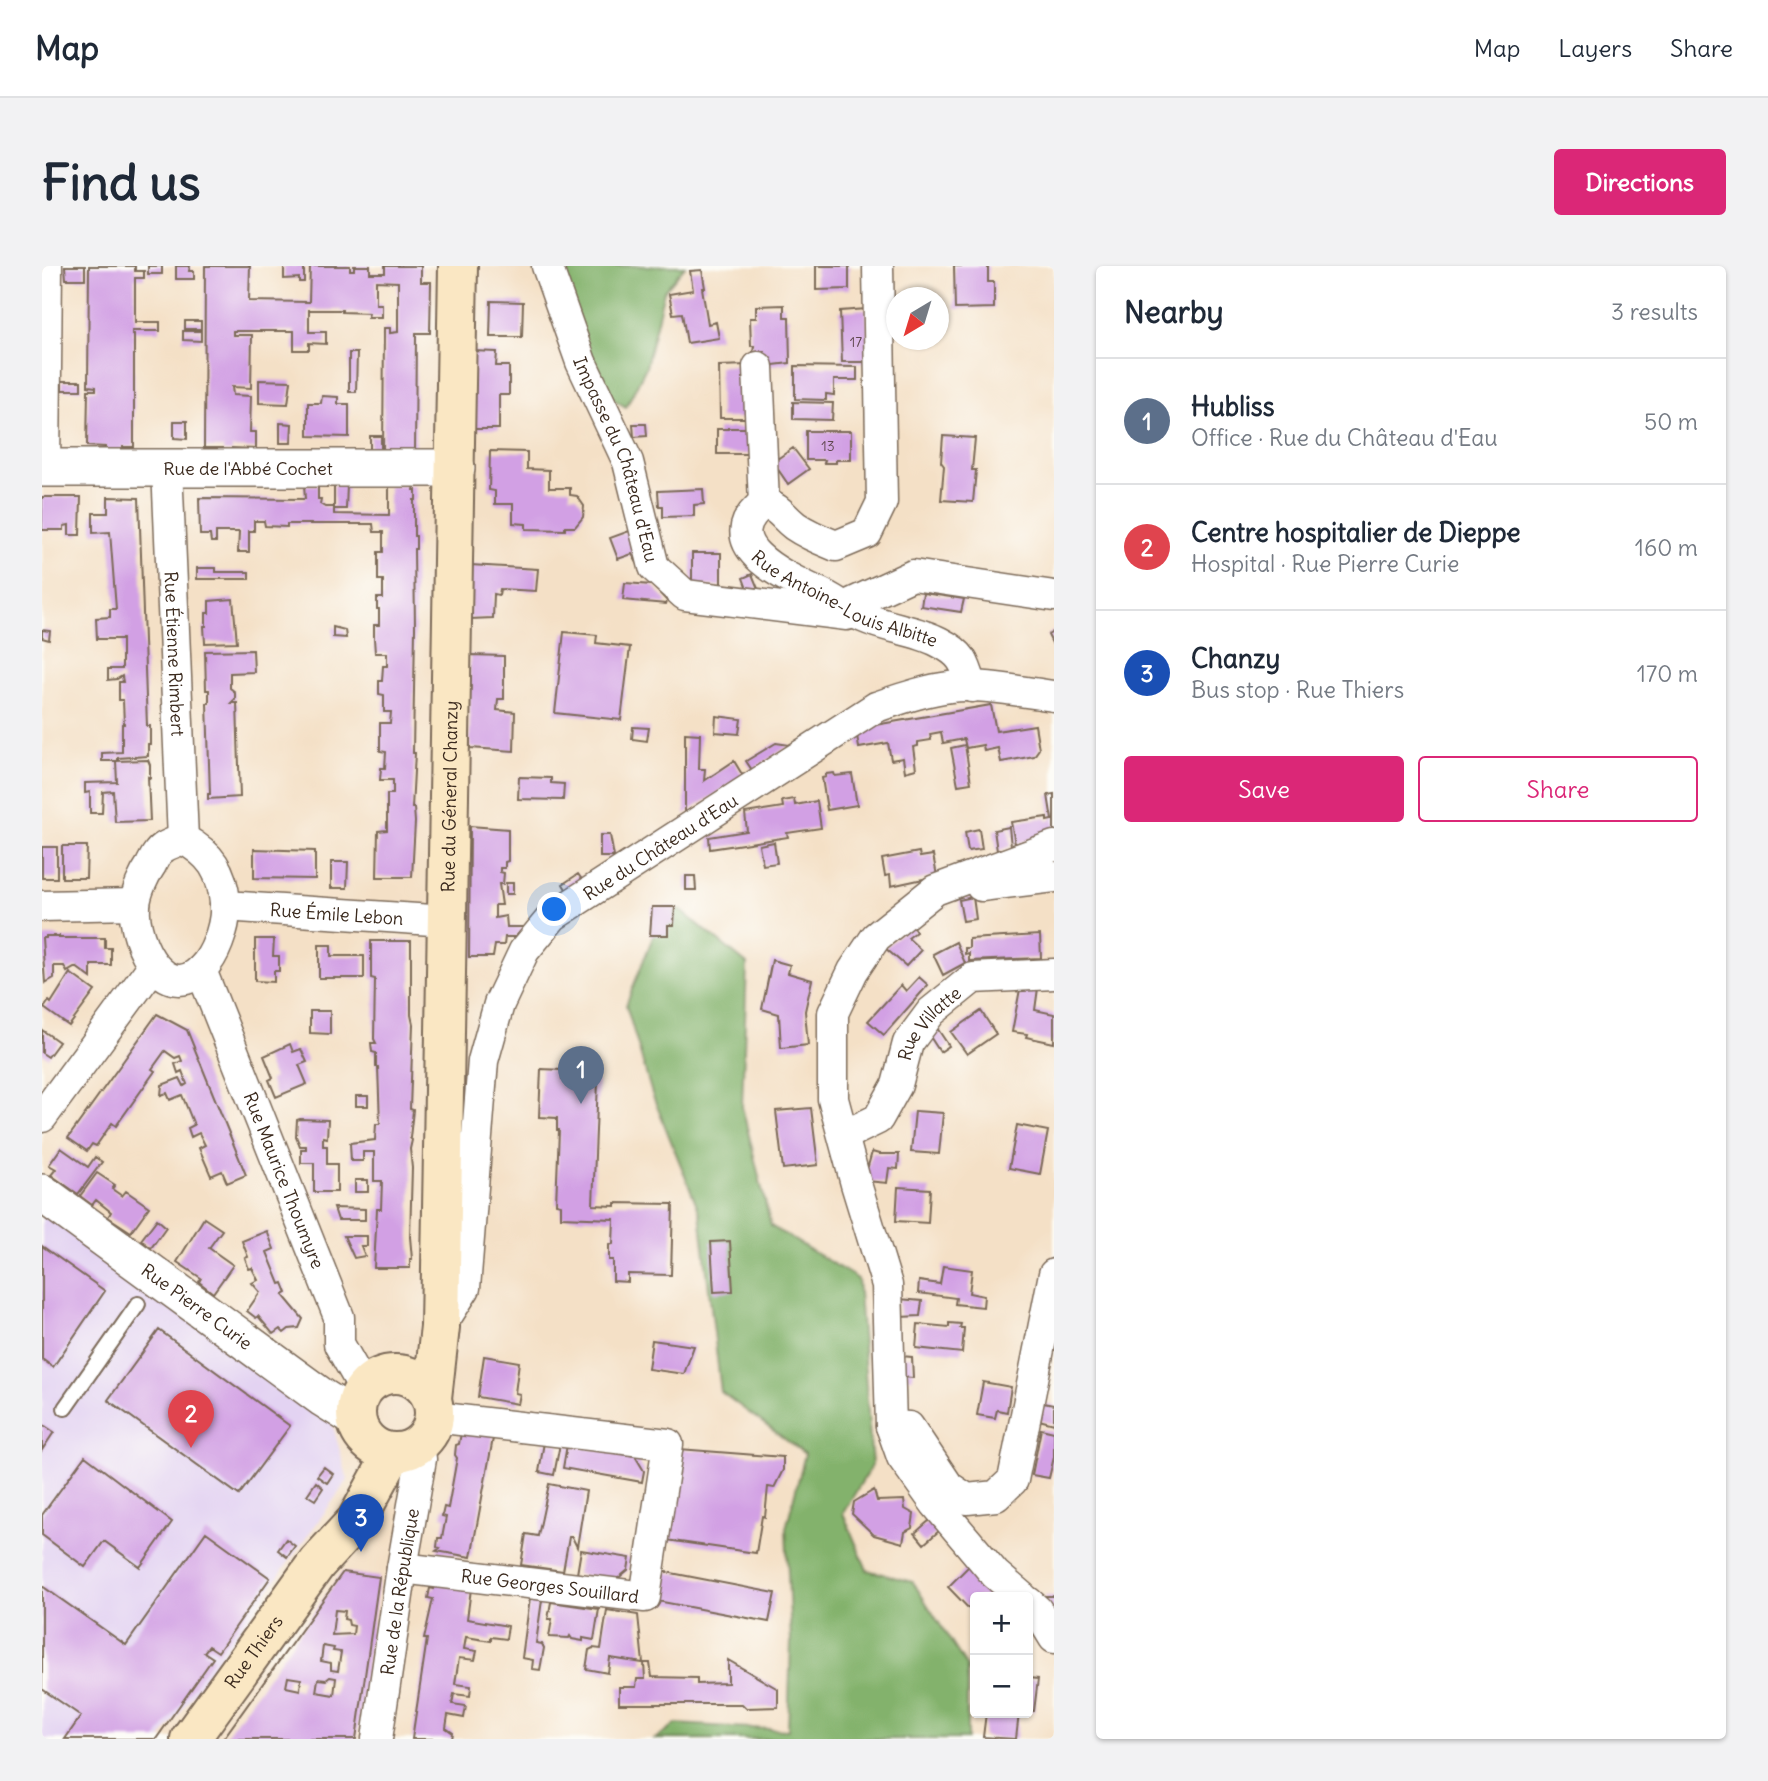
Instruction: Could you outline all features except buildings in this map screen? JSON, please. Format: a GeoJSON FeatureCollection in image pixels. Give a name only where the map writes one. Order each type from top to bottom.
{"type":"FeatureCollection","features":[{"type":"Feature","properties":{"kind":"main road","name":"Rue du Géneral Chanzy"},"geometry":{"type":"LineString","coordinates":[[440,1327],[458,266]]}},
{"type":"Feature","properties":{"kind":"main road"},"geometry":{"type":"LineString","coordinates":[[395,1416],[440,1327]]}},
{"type":"Feature","properties":{"kind":"main road","name":"Rue Thiers"},"geometry":{"type":"LineString","coordinates":[[190,1739],[317,1563],[356,1521],[395,1416]]}},
{"type":"Feature","properties":{"kind":"street"},"geometry":{"type":"LineString","coordinates":[[44,468],[47,266]]}},
{"type":"Feature","properties":{"kind":"street","name":"Impasse du Château d'Eau"},"geometry":{"type":"LineString","coordinates":[[547,266],[581,362],[628,462],[654,567],[684,595],[854,612]]}},
{"type":"Feature","properties":{"kind":"street","name":"Rue Antoine-Louis Albitte"},"geometry":{"type":"LineString","coordinates":[[878,266],[882,502],[867,533],[836,546],[807,534],[792,523],[779,508],[764,503],[752,512],[745,524],[747,540],[755,555],[780,573],[854,612],[939,642],[964,660],[972,687]]}},
{"type":"Feature","properties":{"kind":"street"},"geometry":{"type":"LineString","coordinates":[[758,367],[764,503]]}},
{"type":"Feature","properties":{"kind":"street","name":"Rue de l'Abbé Cochet"},"geometry":{"type":"LineString","coordinates":[[44,468],[456,468]]}},
{"type":"Feature","properties":{"kind":"street","name":"Rue Étienne Rimbert"},"geometry":{"type":"LineString","coordinates":[[167,468],[183,839]]}},
{"type":"Feature","properties":{"kind":"street"},"geometry":{"type":"LineString","coordinates":[[854,612],[913,575],[1054,596]]}},
{"type":"Feature","properties":{"kind":"street","name":"Rue du Château d'Eau"},"geometry":{"type":"LineString","coordinates":[[440,1327],[465,1288],[483,1061],[499,1004],[524,951],[554,916],[876,707],[918,693],[951,687],[1054,696]]}},
{"type":"Feature","properties":{"kind":"street"},"geometry":{"type":"LineString","coordinates":[[183,839],[211,860],[222,880],[225,906],[221,930],[212,956],[201,970],[188,979],[172,979],[153,966],[146,955],[138,933],[135,904],[146,873],[161,848],[183,839]]}},
{"type":"Feature","properties":{"kind":"street"},"geometry":{"type":"LineString","coordinates":[[1016,1592],[995,1574],[935,1503],[902,1457],[891,1426],[887,1285],[833,1099],[833,1013],[853,971],[876,937],[935,890],[1054,846]]}},
{"type":"Feature","properties":{"kind":"street"},"geometry":{"type":"LineString","coordinates":[[935,890],[1054,877]]}},
{"type":"Feature","properties":{"kind":"street"},"geometry":{"type":"LineString","coordinates":[[42,906],[135,904]]}},
{"type":"Feature","properties":{"kind":"street","name":"Rue Émile Lebon"},"geometry":{"type":"LineString","coordinates":[[225,906],[447,921]]}},
{"type":"Feature","properties":{"kind":"street"},"geometry":{"type":"LineString","coordinates":[[42,1117],[153,966]]}},
{"type":"Feature","properties":{"kind":"street","name":"Rue Maurice Thoumyre"},"geometry":{"type":"LineString","coordinates":[[201,970],[339,1317],[339,1344],[395,1416]]}},
{"type":"Feature","properties":{"kind":"street","name":"Rue Villatte"},"geometry":{"type":"LineString","coordinates":[[845,1135],[878,1119],[897,1085],[908,1042],[931,1012],[973,978],[1054,974]]}},
{"type":"Feature","properties":{"kind":"street","name":"Rue Pierre Curie"},"geometry":{"type":"LineString","coordinates":[[42,1193],[323,1398],[395,1416]]}},
{"type":"Feature","properties":{"kind":"street"},"geometry":{"type":"LineString","coordinates":[[891,1426],[909,1427],[949,1487],[967,1499],[996,1496],[1013,1480],[1054,1274]]}},
{"type":"Feature","properties":{"kind":"street","name":"Rue de la République"},"geometry":{"type":"LineString","coordinates":[[377,1739],[421,1459],[395,1416]]}},
{"type":"Feature","properties":{"kind":"street","name":"Rue Georges Souillard"},"geometry":{"type":"LineString","coordinates":[[395,1416],[668,1444],[645,1597],[402,1568]]}},
{"type":"Feature","properties":{"kind":"street"},"geometry":{"type":"LineString","coordinates":[[1033,1606],[1054,1638]]}},
{"type":"Feature","properties":{"kind":"lane"},"geometry":{"type":"LineString","coordinates":[[65,1408],[138,1304]]}},
{"type":"Feature","properties":{"kind":"shaded area"},"geometry":{"type":"Polygon","coordinates":[[[42,1210],[330,1416],[348,1480],[161,1739],[42,1739],[42,1210]]]}},
{"type":"Feature","properties":{"kind":"green space"},"geometry":{"type":"Polygon","coordinates":[[[542,266],[685,266],[664,291],[646,367],[626,407],[573,375],[542,266]]]}},
{"type":"Feature","properties":{"kind":"green space"},"geometry":{"type":"Polygon","coordinates":[[[679,909],[747,964],[742,1107],[771,1226],[858,1279],[872,1465],[843,1513],[867,1570],[913,1582],[967,1667],[967,1739],[655,1739],[676,1724],[788,1730],[791,1642],[786,1528],[805,1454],[721,1392],[700,1213],[652,1094],[626,1005],[658,924],[679,909]]]}},
{"type":"Feature","properties":{"kind":"place","name":"Hubliss"},"geometry":{"type":"Point","coordinates":[581,1104]}},
{"type":"Feature","properties":{"kind":"place","name":"Centre hospitalier de Dieppe"},"geometry":{"type":"Point","coordinates":[191,1448]}},
{"type":"Feature","properties":{"kind":"place","name":"Chanzy"},"geometry":{"type":"Point","coordinates":[361,1552]}}]}
